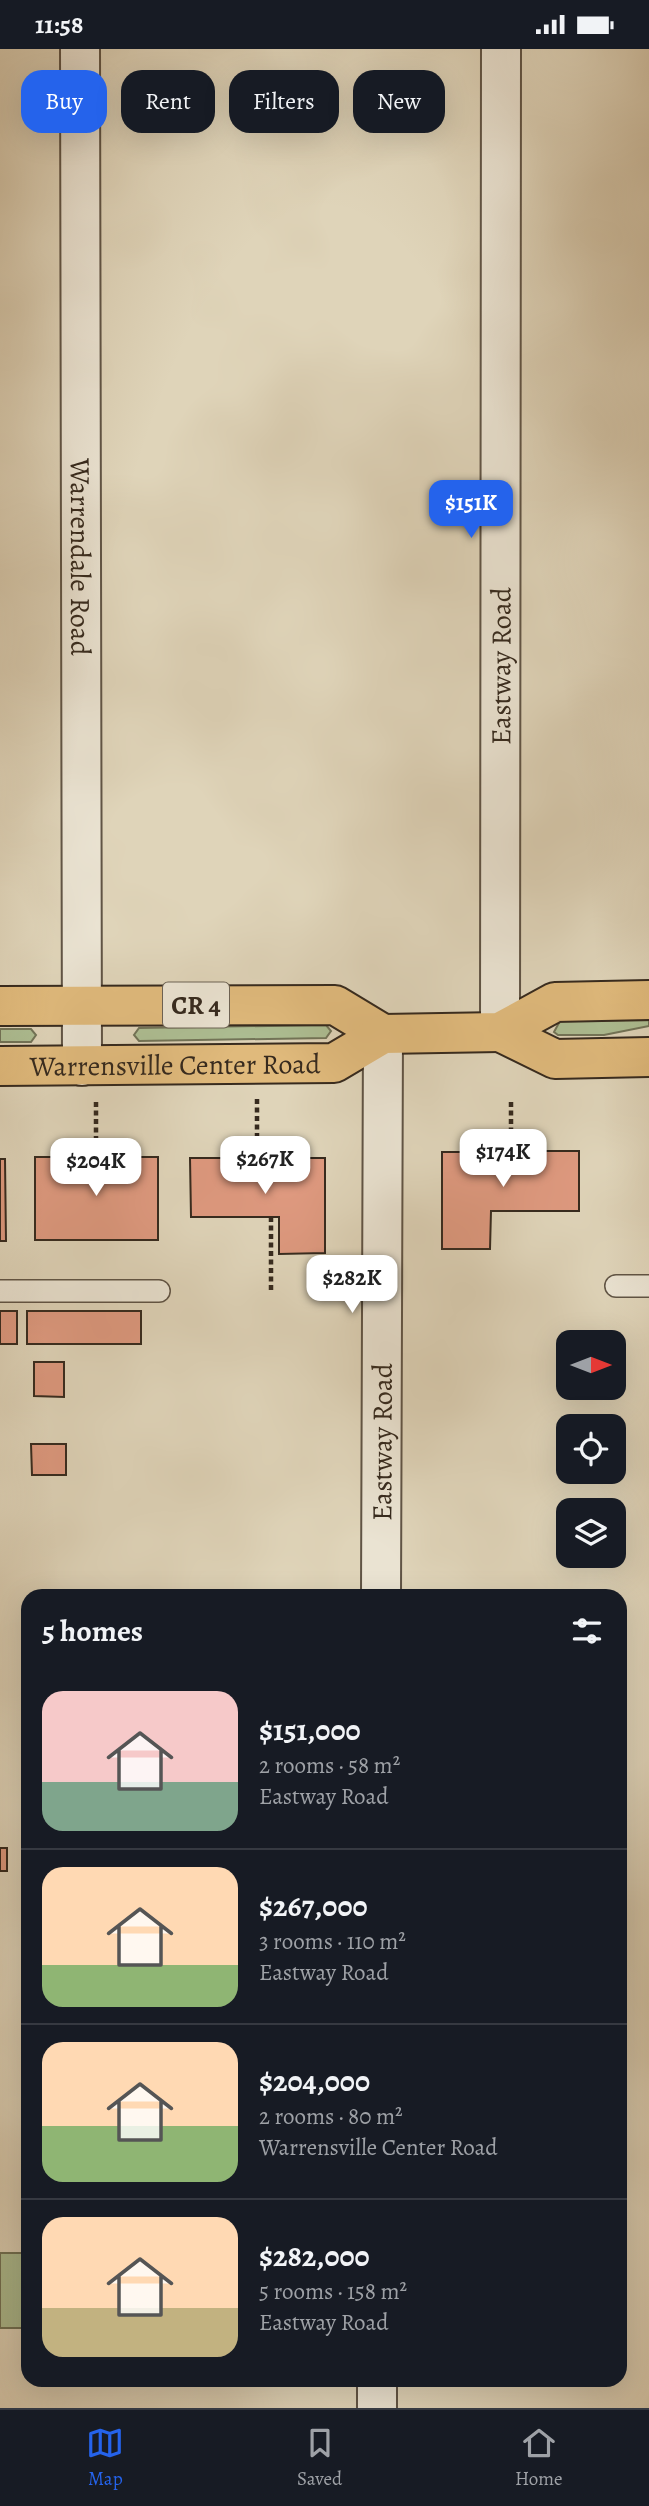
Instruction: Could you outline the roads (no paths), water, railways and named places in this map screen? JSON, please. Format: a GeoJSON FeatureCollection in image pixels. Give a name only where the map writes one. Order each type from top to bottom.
{"type":"FeatureCollection","features":[{"type":"Feature","properties":{"kind":"main road","name":"Warrensville Center Road"},"geometry":{"type":"LineString","coordinates":[[500,1032],[555,1002],[649,1000]]}},
{"type":"Feature","properties":{"kind":"main road","name":"Warrensville Center Road"},"geometry":{"type":"LineString","coordinates":[[0,1006],[335,1005],[383,1034]]}},
{"type":"Feature","properties":{"kind":"main road","name":"Warrensville Center Road"},"geometry":{"type":"LineString","coordinates":[[0,1066],[89,1081],[334,1063],[383,1034],[500,1032],[555,1059],[649,1057]]}},
{"type":"Feature","properties":{"kind":"street","name":"Warrendale Road"},"geometry":{"type":"LineString","coordinates":[[80,49],[81,1005],[89,1081]]}},
{"type":"Feature","properties":{"kind":"street","name":"Eastway Road"},"geometry":{"type":"LineString","coordinates":[[500,1032],[501,49]]}},
{"type":"Feature","properties":{"kind":"street","name":"Eastway Road"},"geometry":{"type":"LineString","coordinates":[[381,1589],[383,1034]]}},
{"type":"Feature","properties":{"kind":"street"},"geometry":{"type":"LineString","coordinates":[[377,2387],[377,2408]]}},
{"type":"Feature","properties":{"kind":"lane"},"geometry":{"type":"LineString","coordinates":[[616,1286],[649,1286]]}},
{"type":"Feature","properties":{"kind":"lane"},"geometry":{"type":"LineString","coordinates":[[0,1291],[159,1291]]}}]}
